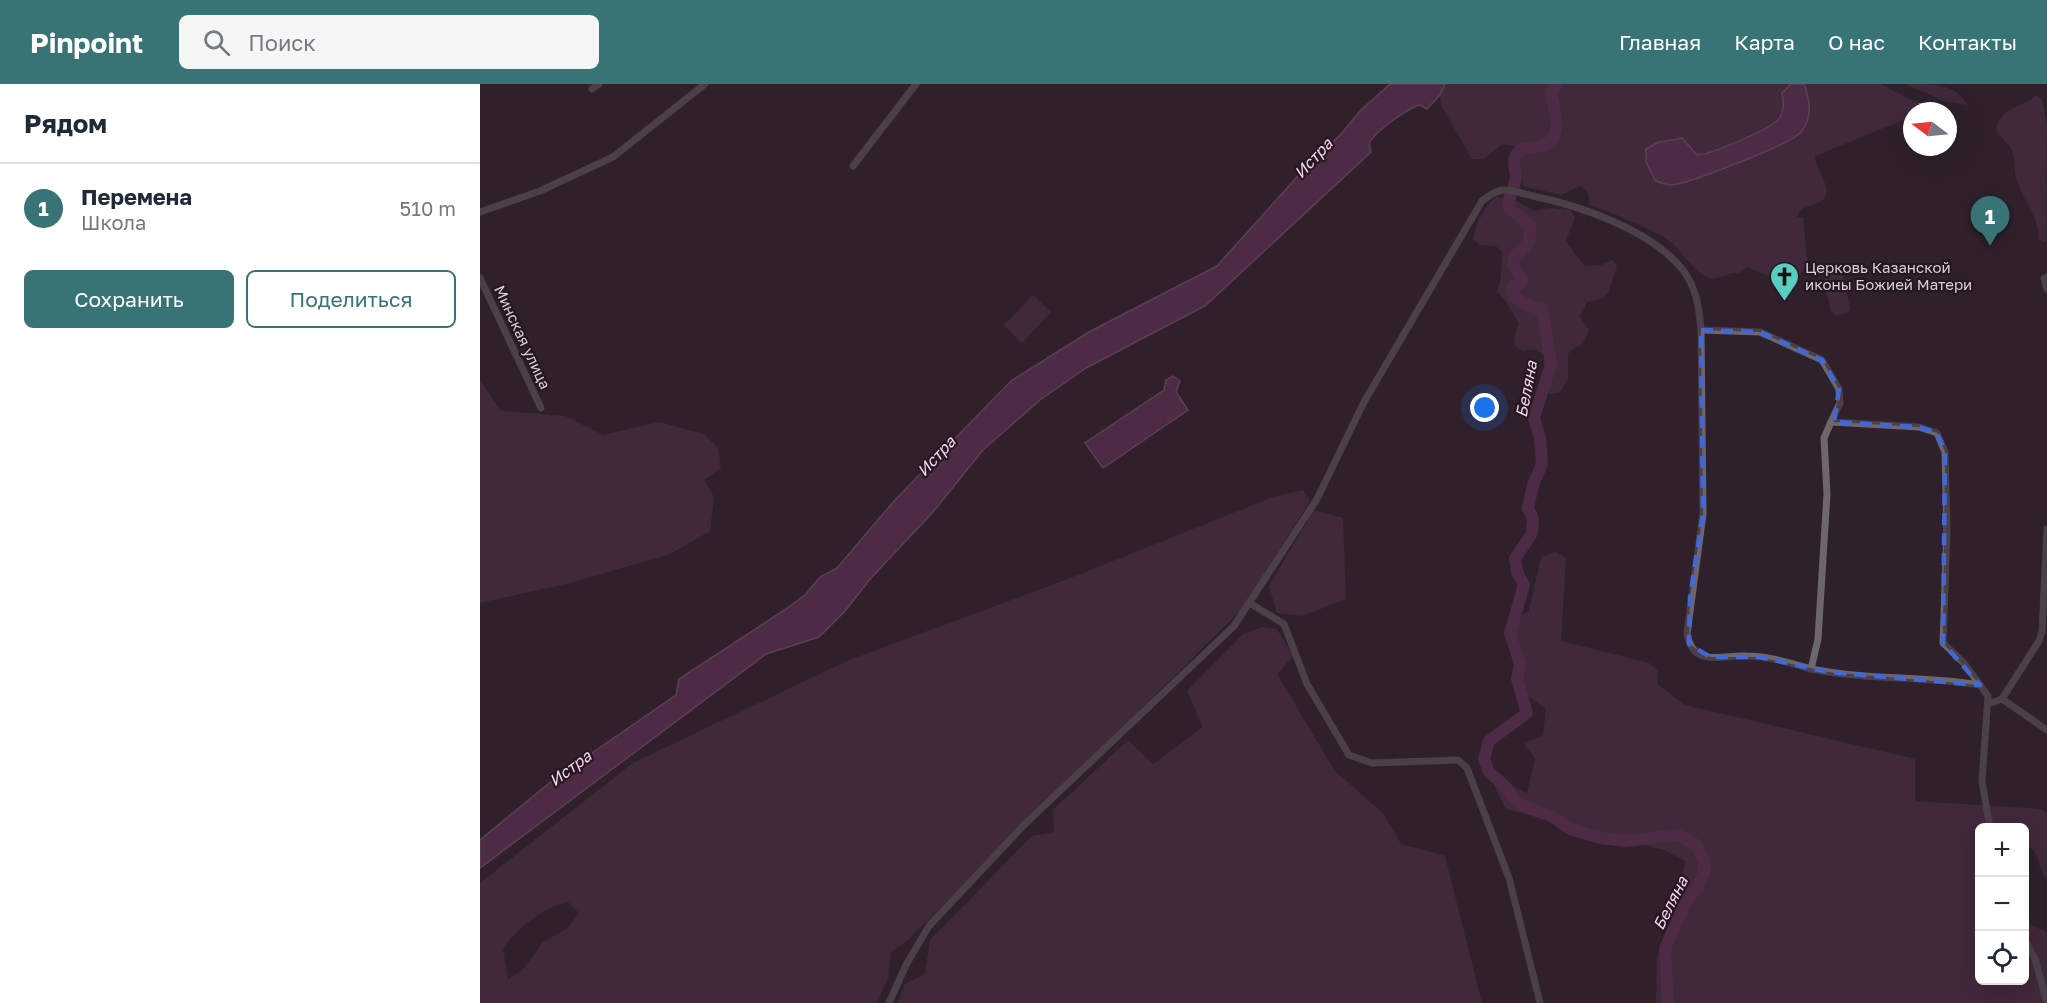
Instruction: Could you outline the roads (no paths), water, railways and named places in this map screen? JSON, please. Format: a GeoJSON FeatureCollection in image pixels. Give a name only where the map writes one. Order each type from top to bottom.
{"type":"FeatureCollection","features":[{"type":"Feature","properties":{"kind":"street"},"geometry":{"type":"LineString","coordinates":[[592,90],[599,84]]}},
{"type":"Feature","properties":{"kind":"street"},"geometry":{"type":"LineString","coordinates":[[480,212],[540,191],[613,157],[705,84]]}},
{"type":"Feature","properties":{"kind":"street"},"geometry":{"type":"LineString","coordinates":[[853,166],[916,84]]}},
{"type":"Feature","properties":{"kind":"street"},"geometry":{"type":"LineString","coordinates":[[889,1003],[906,965],[929,926],[1024,825],[1234,626],[1251,604],[1317,500],[1364,402],[1482,201],[1504,190],[1575,205],[1615,223],[1668,255],[1683,270],[1695,290],[1699,302],[1701,330],[1703,514],[1689,607],[1687,634],[1689,644],[1701,656],[1773,658],[1811,669],[1980,685]]}},
{"type":"Feature","properties":{"kind":"street"},"geometry":{"type":"LineString","coordinates":[[2047,277],[2044,278],[2047,289]]}},
{"type":"Feature","properties":{"kind":"street","name":"Минская улица"},"geometry":{"type":"LineString","coordinates":[[480,278],[541,408]]}},
{"type":"Feature","properties":{"kind":"street"},"geometry":{"type":"LineString","coordinates":[[1701,330],[1760,332],[1822,360],[1839,389],[1840,403],[1824,438],[1827,494],[1818,639],[1811,669]]}},
{"type":"Feature","properties":{"kind":"street"},"geometry":{"type":"LineString","coordinates":[[1831,422],[1919,427],[1937,434],[1945,452],[1947,530],[1943,643],[1964,663],[1988,696],[1982,781],[1988,823]]}},
{"type":"Feature","properties":{"kind":"street"},"geometry":{"type":"LineString","coordinates":[[1989,704],[2002,699],[2039,641],[2045,599],[2047,529]]}},
{"type":"Feature","properties":{"kind":"street"},"geometry":{"type":"LineString","coordinates":[[1251,604],[1268,612],[1284,624],[1307,684],[1349,755],[1372,764],[1458,760],[1467,768],[1509,878],[1540,1003]]}},
{"type":"Feature","properties":{"kind":"street"},"geometry":{"type":"LineString","coordinates":[[2002,699],[2047,730]]}},
{"type":"Feature","properties":{"kind":"street"},"geometry":{"type":"LineString","coordinates":[[2029,946],[2035,959],[2046,1003]]}},
{"type":"Feature","properties":{"kind":"waterway","name":"Беляна"},"geometry":{"type":"LineString","coordinates":[[1557,84],[1551,94],[1556,131],[1548,143],[1525,149],[1516,155],[1514,161],[1516,179],[1509,198],[1509,208],[1530,225],[1527,243],[1514,256],[1513,265],[1522,280],[1519,285],[1513,286],[1512,293],[1526,304],[1542,308],[1551,364],[1534,418],[1540,438],[1542,464],[1533,485],[1528,508],[1533,519],[1532,533],[1515,559],[1517,572],[1524,585],[1510,633],[1520,664],[1517,679],[1527,713],[1489,741],[1484,759],[1489,772],[1521,805],[1553,817],[1572,830],[1601,838],[1626,841],[1678,835],[1696,845],[1704,860],[1704,872],[1699,885],[1685,903],[1665,949],[1668,1003]]}},
{"type":"Feature","properties":{"kind":"place","name":"Перемена"},"geometry":{"type":"Point","coordinates":[1990,246]}},
{"type":"Feature","properties":{"kind":"place","name":"Церковь Казанской иконы Божией Матери"},"geometry":{"type":"Point","coordinates":[1784,302]}},
{"type":"Feature","properties":{"kind":"water label","name":"Истра"},"geometry":{"type":"Point","coordinates":[1313,158]}},
{"type":"Feature","properties":{"kind":"water label","name":"Истра"},"geometry":{"type":"Point","coordinates":[936,456]}},
{"type":"Feature","properties":{"kind":"water label","name":"Истра"},"geometry":{"type":"Point","coordinates":[570,768]}}]}
